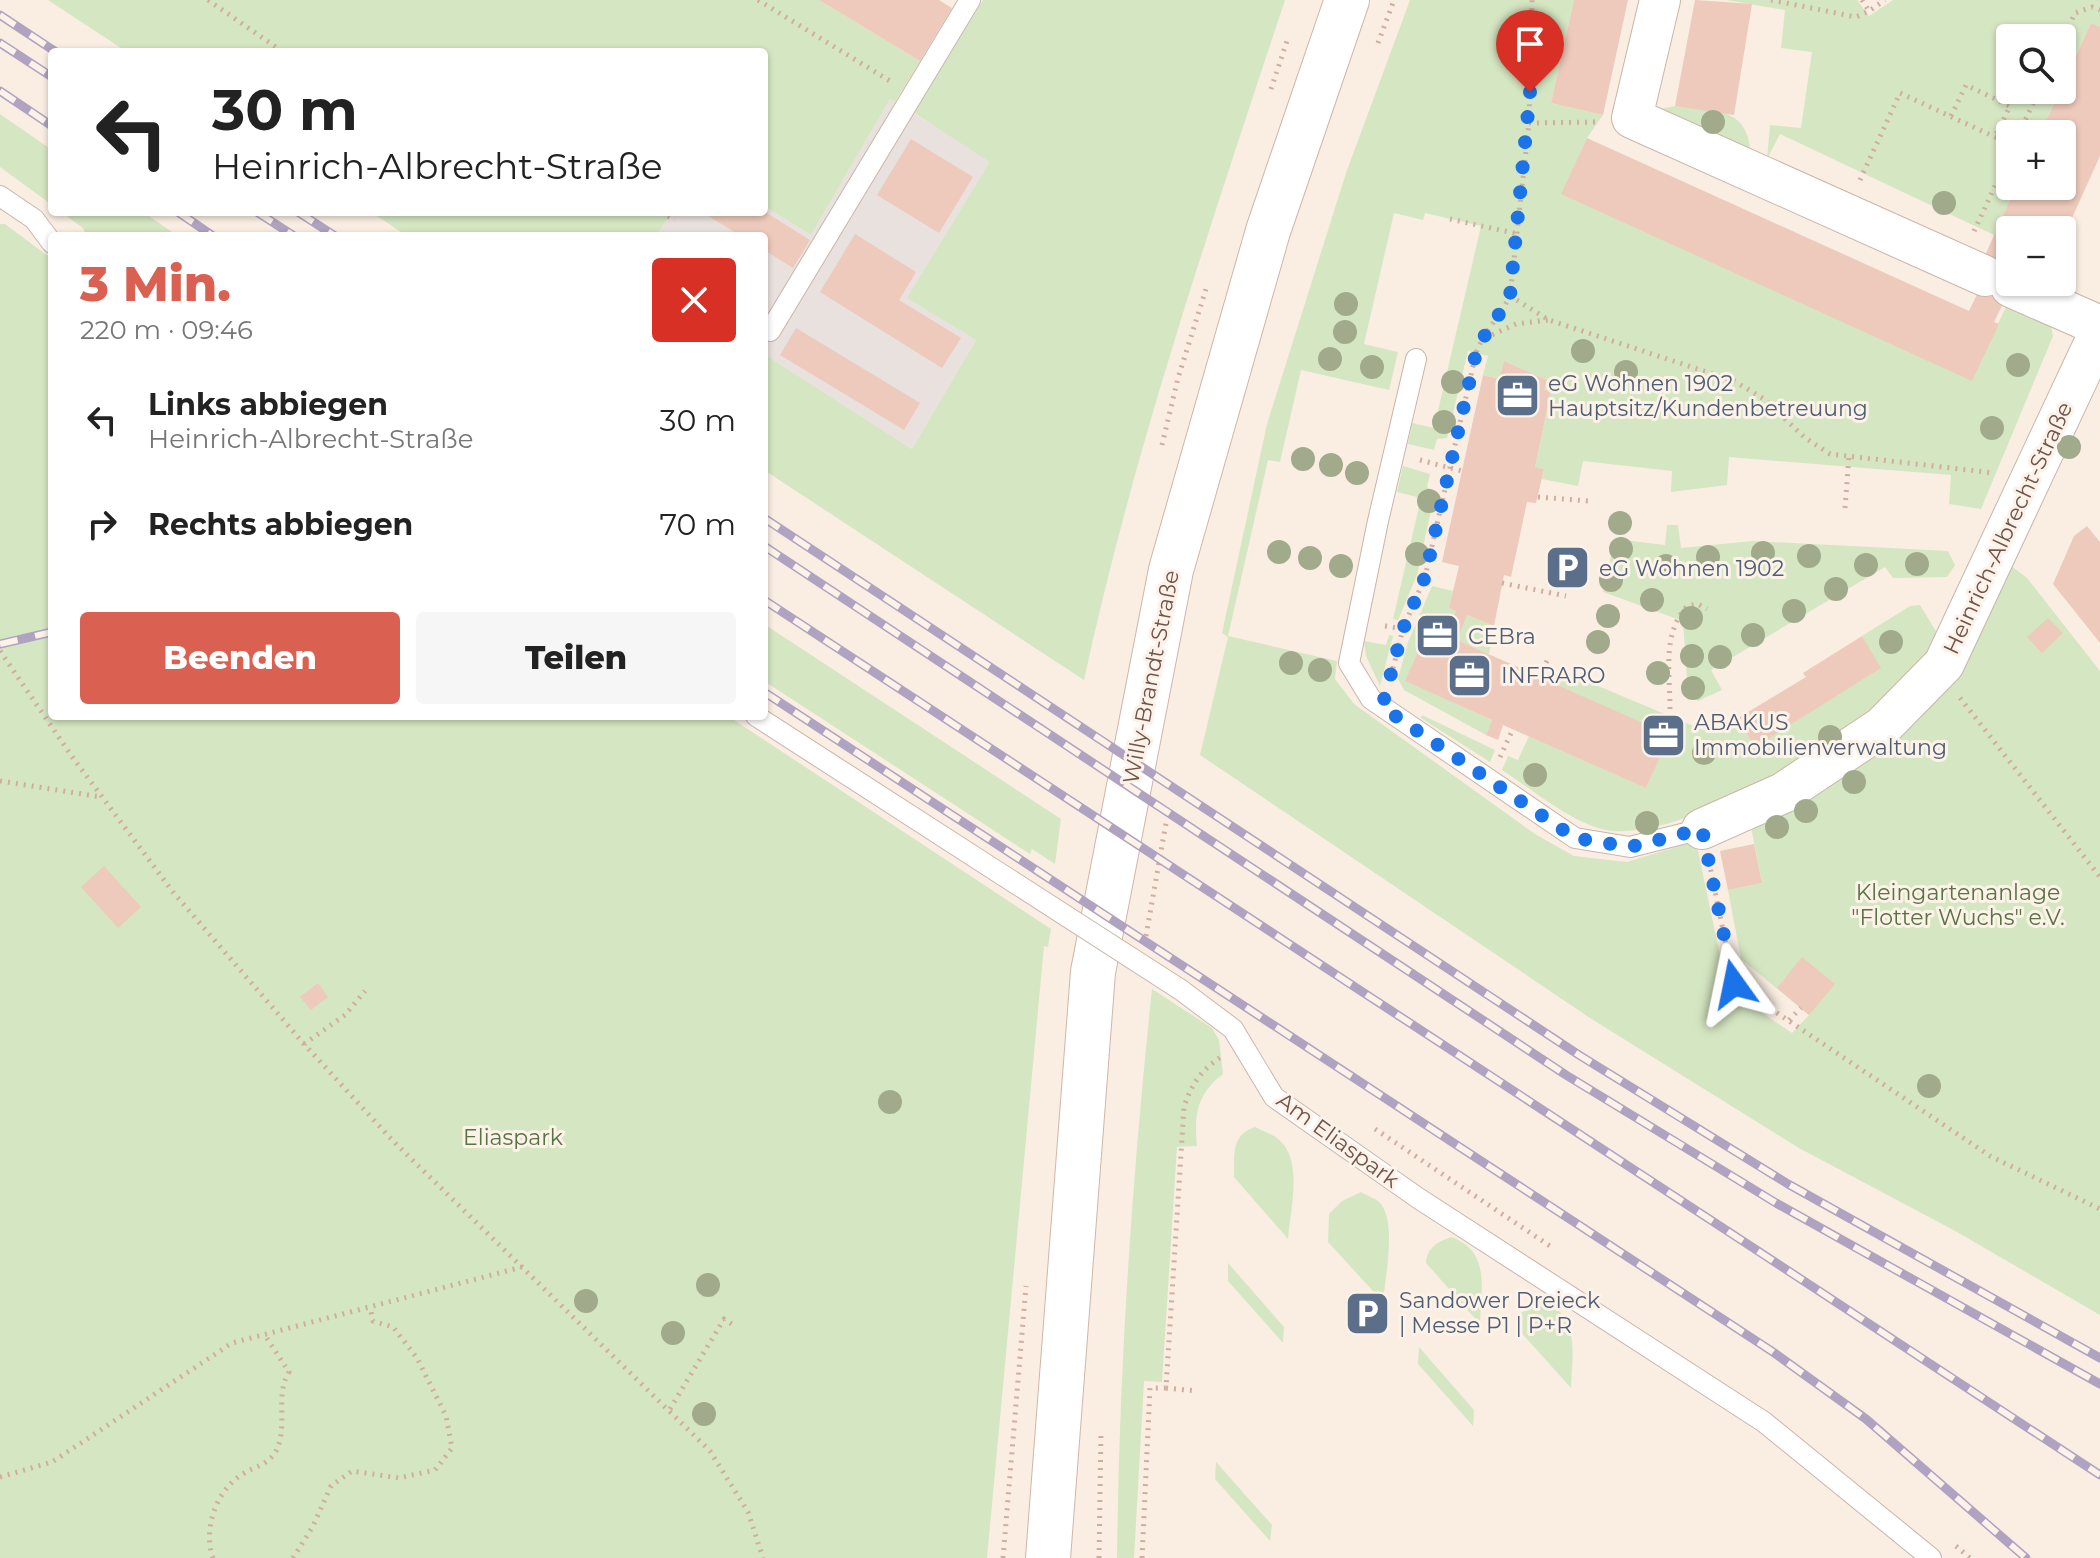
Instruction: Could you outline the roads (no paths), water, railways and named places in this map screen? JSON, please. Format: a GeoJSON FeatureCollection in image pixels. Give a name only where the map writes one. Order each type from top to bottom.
{"type":"FeatureCollection","features":[{"type":"Feature","properties":{"kind":"main road","name":"Willy-Brandt-Straße"},"geometry":{"type":"LineString","coordinates":[[1048,1558],[1093,972],[1171,570],[1268,231],[1347,0]]}},
{"type":"Feature","properties":{"kind":"main road","name":"Willy-Brandt-Straße"},"geometry":{"type":"LineString","coordinates":[[1062,1375],[1063,1558]]}},
{"type":"Feature","properties":{"kind":"street","name":"Heinrich-Albrecht-Straße"},"geometry":{"type":"LineString","coordinates":[[1660,0],[1632,118],[2100,328],[1944,664],[1882,727],[1783,793],[1702,829]]}},
{"type":"Feature","properties":{"kind":"lane"},"geometry":{"type":"LineString","coordinates":[[770,331],[970,0]]}},
{"type":"Feature","properties":{"kind":"lane"},"geometry":{"type":"LineString","coordinates":[[0,196],[34,219],[48,238]]}},
{"type":"Feature","properties":{"kind":"lane","name":"Heinrich-Albrecht-Straße"},"geometry":{"type":"LineString","coordinates":[[1416,359],[1349,663],[1371,699],[1575,838],[1630,847],[1702,829]]}},
{"type":"Feature","properties":{"kind":"lane","name":"Am Eliaspark"},"geometry":{"type":"LineString","coordinates":[[762,720],[1181,990],[1233,1029],[1274,1097],[1418,1198],[1764,1422],[1931,1558]]}},
{"type":"Feature","properties":{"kind":"railway"},"geometry":{"type":"LineString","coordinates":[[0,15],[50,48]]}},
{"type":"Feature","properties":{"kind":"railway"},"geometry":{"type":"LineString","coordinates":[[0,43],[48,74]]}},
{"type":"Feature","properties":{"kind":"railway"},"geometry":{"type":"LineString","coordinates":[[0,91],[48,123]]}},
{"type":"Feature","properties":{"kind":"railway"},"geometry":{"type":"LineString","coordinates":[[184,216],[207,232]]}},
{"type":"Feature","properties":{"kind":"railway"},"geometry":{"type":"LineString","coordinates":[[263,216],[288,232]]}},
{"type":"Feature","properties":{"kind":"railway"},"geometry":{"type":"LineString","coordinates":[[304,216],[329,232]]}},
{"type":"Feature","properties":{"kind":"railway"},"geometry":{"type":"LineString","coordinates":[[768,521],[1579,1055],[1788,1184],[2100,1358]]}},
{"type":"Feature","properties":{"kind":"railway"},"geometry":{"type":"LineString","coordinates":[[768,549],[1566,1075],[1776,1203],[2100,1384]]}},
{"type":"Feature","properties":{"kind":"railway"},"geometry":{"type":"LineString","coordinates":[[768,603],[2100,1475]]}},
{"type":"Feature","properties":{"kind":"railway"},"geometry":{"type":"LineString","coordinates":[[0,644],[48,633]]}},
{"type":"Feature","properties":{"kind":"railway"},"geometry":{"type":"LineString","coordinates":[[768,695],[1773,1352],[1866,1419],[2026,1558]]}},
{"type":"Feature","properties":{"kind":"place","name":"eG Wohnen 1902 Hauptsitz/Kundenbetreuung"},"geometry":{"type":"Point","coordinates":[1517,396]}},
{"type":"Feature","properties":{"kind":"place","name":"eG Wohnen 1902"},"geometry":{"type":"Point","coordinates":[1568,568]}},
{"type":"Feature","properties":{"kind":"place","name":"CEBra"},"geometry":{"type":"Point","coordinates":[1437,636]}},
{"type":"Feature","properties":{"kind":"place","name":"INFRARO"},"geometry":{"type":"Point","coordinates":[1470,675]}},
{"type":"Feature","properties":{"kind":"place","name":"ABAKUS Immobilienverwaltung"},"geometry":{"type":"Point","coordinates":[1663,735]}},
{"type":"Feature","properties":{"kind":"place","name":"Sandower Dreieck | Messe P1 | P+R"},"geometry":{"type":"Point","coordinates":[1368,1313]}},
{"type":"Feature","properties":{"kind":"park label","name":"Kleingartenanlage \"Flotter Wuchs\" e.V."},"geometry":{"type":"Point","coordinates":[1958,904]}},
{"type":"Feature","properties":{"kind":"park label","name":"Eliaspark"},"geometry":{"type":"Point","coordinates":[513,1137]}}]}
